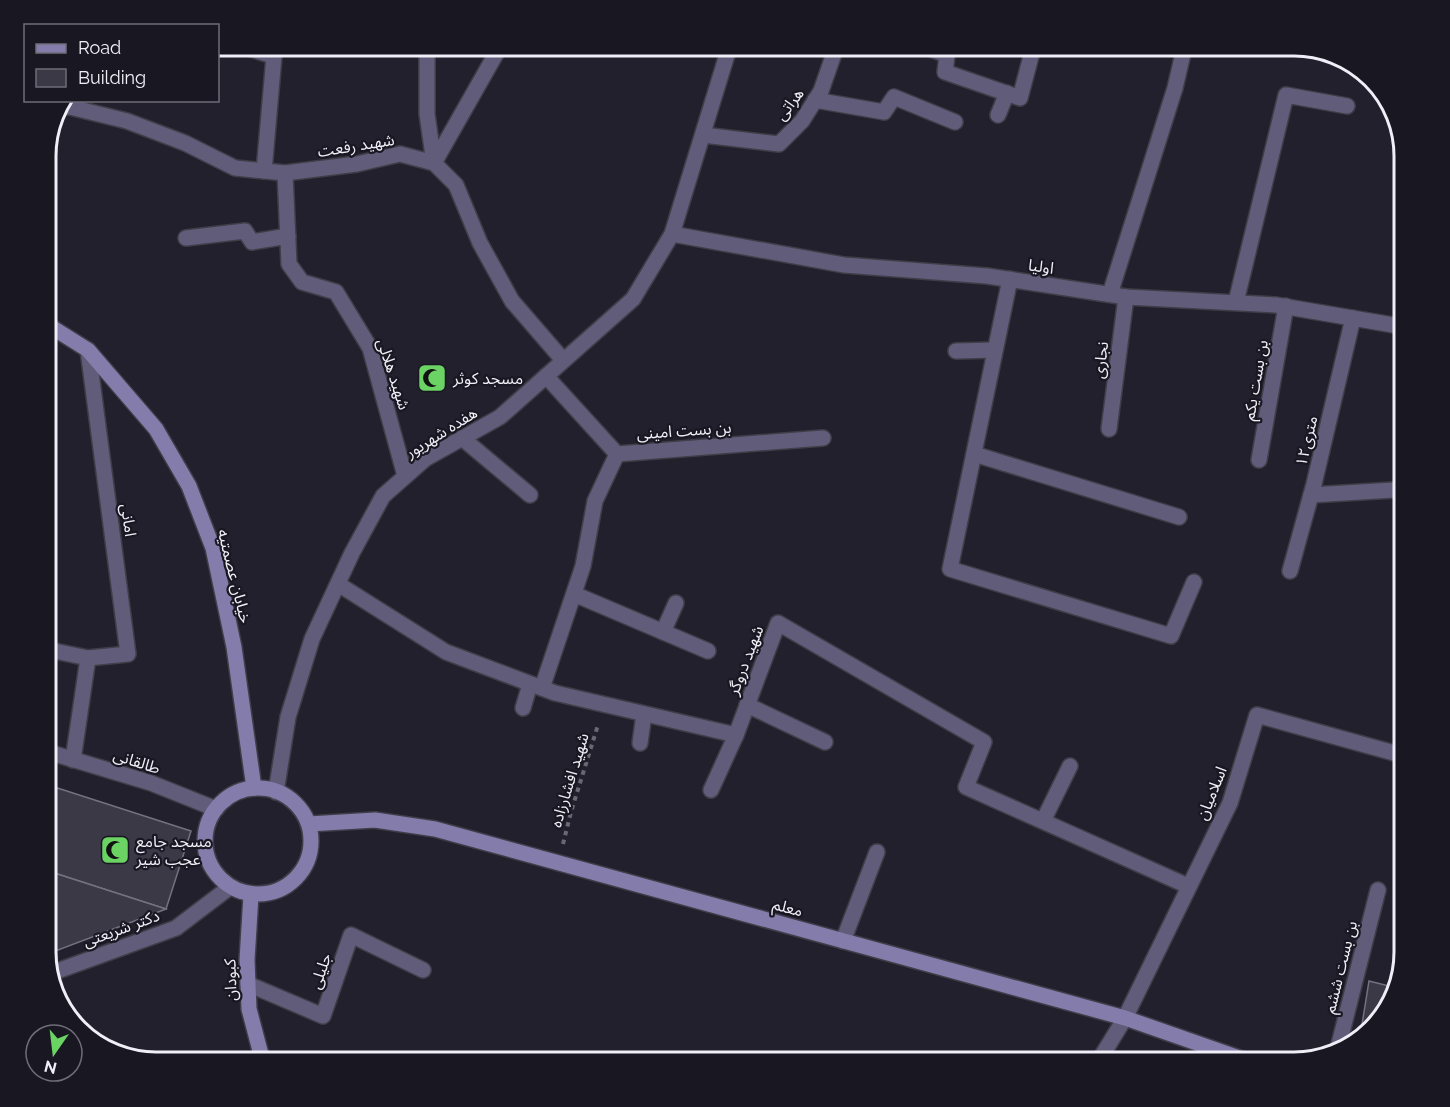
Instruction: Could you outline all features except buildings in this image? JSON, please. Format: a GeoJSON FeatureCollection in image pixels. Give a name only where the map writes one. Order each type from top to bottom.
{"type":"FeatureCollection","features":[{"type":"Feature","properties":{"kind":"main road","name":"خیابان عصمتیه"},"geometry":{"type":"LineString","coordinates":[[56,330],[88,350],[156,429],[189,486],[213,548],[234,647],[254,788]]}},
{"type":"Feature","properties":{"kind":"main road"},"geometry":{"type":"LineString","coordinates":[[254,788],[276,792],[290,799],[301,810],[309,824],[312,842],[309,860],[300,875],[286,887],[269,894],[240,892],[217,875],[208,859],[205,842],[208,824],[216,809],[226,798],[240,791],[254,788]]}},
{"type":"Feature","properties":{"kind":"main road","name":"معلم"},"geometry":{"type":"LineString","coordinates":[[309,824],[375,820],[435,829],[1125,1018],[1222,1052]]}},
{"type":"Feature","properties":{"kind":"main road","name":"کبودان"},"geometry":{"type":"LineString","coordinates":[[251,894],[247,960],[249,1009],[261,1052]]}},
{"type":"Feature","properties":{"kind":"street"},"geometry":{"type":"LineString","coordinates":[[264,171],[274,56]]}},
{"type":"Feature","properties":{"kind":"street"},"geometry":{"type":"LineString","coordinates":[[427,56],[427,114],[434,163],[456,185],[480,243],[512,301],[563,360]]}},
{"type":"Feature","properties":{"kind":"street"},"geometry":{"type":"LineString","coordinates":[[434,163],[495,56]]}},
{"type":"Feature","properties":{"kind":"street","name":"هفده شهریور"},"geometry":{"type":"LineString","coordinates":[[276,792],[288,717],[312,639],[352,553],[382,496],[425,459],[500,417],[633,299],[672,234],[727,56]]}},
{"type":"Feature","properties":{"kind":"street","name":"هراتی"},"geometry":{"type":"LineString","coordinates":[[703,135],[779,144],[802,121],[821,91],[833,56]]}},
{"type":"Feature","properties":{"kind":"street"},"geometry":{"type":"LineString","coordinates":[[947,56],[945,72],[1020,98],[1031,56]]}},
{"type":"Feature","properties":{"kind":"street"},"geometry":{"type":"LineString","coordinates":[[1110,294],[1175,88],[1182,56]]}},
{"type":"Feature","properties":{"kind":"street"},"geometry":{"type":"LineString","coordinates":[[998,115],[1007,93]]}},
{"type":"Feature","properties":{"kind":"street"},"geometry":{"type":"LineString","coordinates":[[1236,302],[1286,95],[1347,106]]}},
{"type":"Feature","properties":{"kind":"street"},"geometry":{"type":"LineString","coordinates":[[815,100],[884,112],[894,97],[955,122]]}},
{"type":"Feature","properties":{"kind":"street","name":"شهید رفعت"},"geometry":{"type":"LineString","coordinates":[[68,107],[127,121],[185,143],[235,168],[285,173],[357,164],[400,154],[434,163]]}},
{"type":"Feature","properties":{"kind":"street","name":"شهید هلالی"},"geometry":{"type":"LineString","coordinates":[[285,173],[290,264],[302,282],[336,292],[370,348],[405,476]]}},
{"type":"Feature","properties":{"kind":"street"},"geometry":{"type":"LineString","coordinates":[[186,238],[245,231],[252,242],[288,236]]}},
{"type":"Feature","properties":{"kind":"street","name":"اولیا"},"geometry":{"type":"LineString","coordinates":[[672,234],[844,265],[975,275],[1126,297],[1286,306],[1394,325]]}},
{"type":"Feature","properties":{"kind":"street"},"geometry":{"type":"LineString","coordinates":[[1010,279],[950,569],[1172,636],[1194,582]]}},
{"type":"Feature","properties":{"kind":"street","name":"نجاری"},"geometry":{"type":"LineString","coordinates":[[1109,429],[1126,297]]}},
{"type":"Feature","properties":{"kind":"street","name":"بن بست یکم"},"geometry":{"type":"LineString","coordinates":[[1259,460],[1286,306]]}},
{"type":"Feature","properties":{"kind":"street","name":"۱۲متری"},"geometry":{"type":"LineString","coordinates":[[1290,572],[1311,495],[1353,318]]}},
{"type":"Feature","properties":{"kind":"street","name":"امانی"},"geometry":{"type":"LineString","coordinates":[[56,652],[88,658],[128,654],[88,350]]}},
{"type":"Feature","properties":{"kind":"street"},"geometry":{"type":"LineString","coordinates":[[956,351],[995,350]]}},
{"type":"Feature","properties":{"kind":"street","name":"بن بست امینی"},"geometry":{"type":"LineString","coordinates":[[546,376],[617,454],[823,438]]}},
{"type":"Feature","properties":{"kind":"street"},"geometry":{"type":"LineString","coordinates":[[462,438],[530,495]]}},
{"type":"Feature","properties":{"kind":"street"},"geometry":{"type":"LineString","coordinates":[[523,708],[536,686],[574,594],[583,566],[595,501],[617,454]]}},
{"type":"Feature","properties":{"kind":"street"},"geometry":{"type":"LineString","coordinates":[[974,454],[1179,517]]}},
{"type":"Feature","properties":{"kind":"street"},"geometry":{"type":"LineString","coordinates":[[1311,495],[1394,490]]}},
{"type":"Feature","properties":{"kind":"street"},"geometry":{"type":"LineString","coordinates":[[338,584],[446,652],[555,693],[736,735]]}},
{"type":"Feature","properties":{"kind":"street"},"geometry":{"type":"LineString","coordinates":[[574,594],[708,651]]}},
{"type":"Feature","properties":{"kind":"street"},"geometry":{"type":"LineString","coordinates":[[663,632],[676,603]]}},
{"type":"Feature","properties":{"kind":"street","name":"شهید دروگر"},"geometry":{"type":"LineString","coordinates":[[711,790],[736,735],[778,623],[984,742],[966,787],[1188,886]]}},
{"type":"Feature","properties":{"kind":"street"},"geometry":{"type":"LineString","coordinates":[[73,760],[88,658]]}},
{"type":"Feature","properties":{"kind":"street"},"geometry":{"type":"LineString","coordinates":[[747,705],[825,742]]}},
{"type":"Feature","properties":{"kind":"street"},"geometry":{"type":"LineString","coordinates":[[640,743],[644,714]]}},
{"type":"Feature","properties":{"kind":"street","name":"اسلامیان"},"geometry":{"type":"LineString","coordinates":[[1104,1052],[1125,1018],[1230,803],[1257,715],[1394,753]]}},
{"type":"Feature","properties":{"kind":"street","name":"طالقانی"},"geometry":{"type":"LineString","coordinates":[[56,754],[151,783],[216,809]]}},
{"type":"Feature","properties":{"kind":"street"},"geometry":{"type":"LineString","coordinates":[[1043,821],[1070,766]]}},
{"type":"Feature","properties":{"kind":"street"},"geometry":{"type":"LineString","coordinates":[[843,941],[877,852]]}},
{"type":"Feature","properties":{"kind":"street","name":"دکتر شریعتی"},"geometry":{"type":"LineString","coordinates":[[58,971],[176,928],[230,886]]}},
{"type":"Feature","properties":{"kind":"street","name":"بن بست ششم"},"geometry":{"type":"LineString","coordinates":[[1340,1040],[1378,890]]}},
{"type":"Feature","properties":{"kind":"street","name":"جلیلی"},"geometry":{"type":"LineString","coordinates":[[248,984],[323,1016],[351,935],[423,970]]}},
{"type":"Feature","properties":{"kind":"path","name":"شهید افشارزاده"},"geometry":{"type":"LineString","coordinates":[[558,862],[585,763],[605,705]]}},
{"type":"Feature","properties":{"kind":"place","name":"مسجد کوثر"},"geometry":{"type":"Point","coordinates":[432,378]}},
{"type":"Feature","properties":{"kind":"place","name":"مسجد جامع عجب شیر"},"geometry":{"type":"Point","coordinates":[115,850]}}]}
